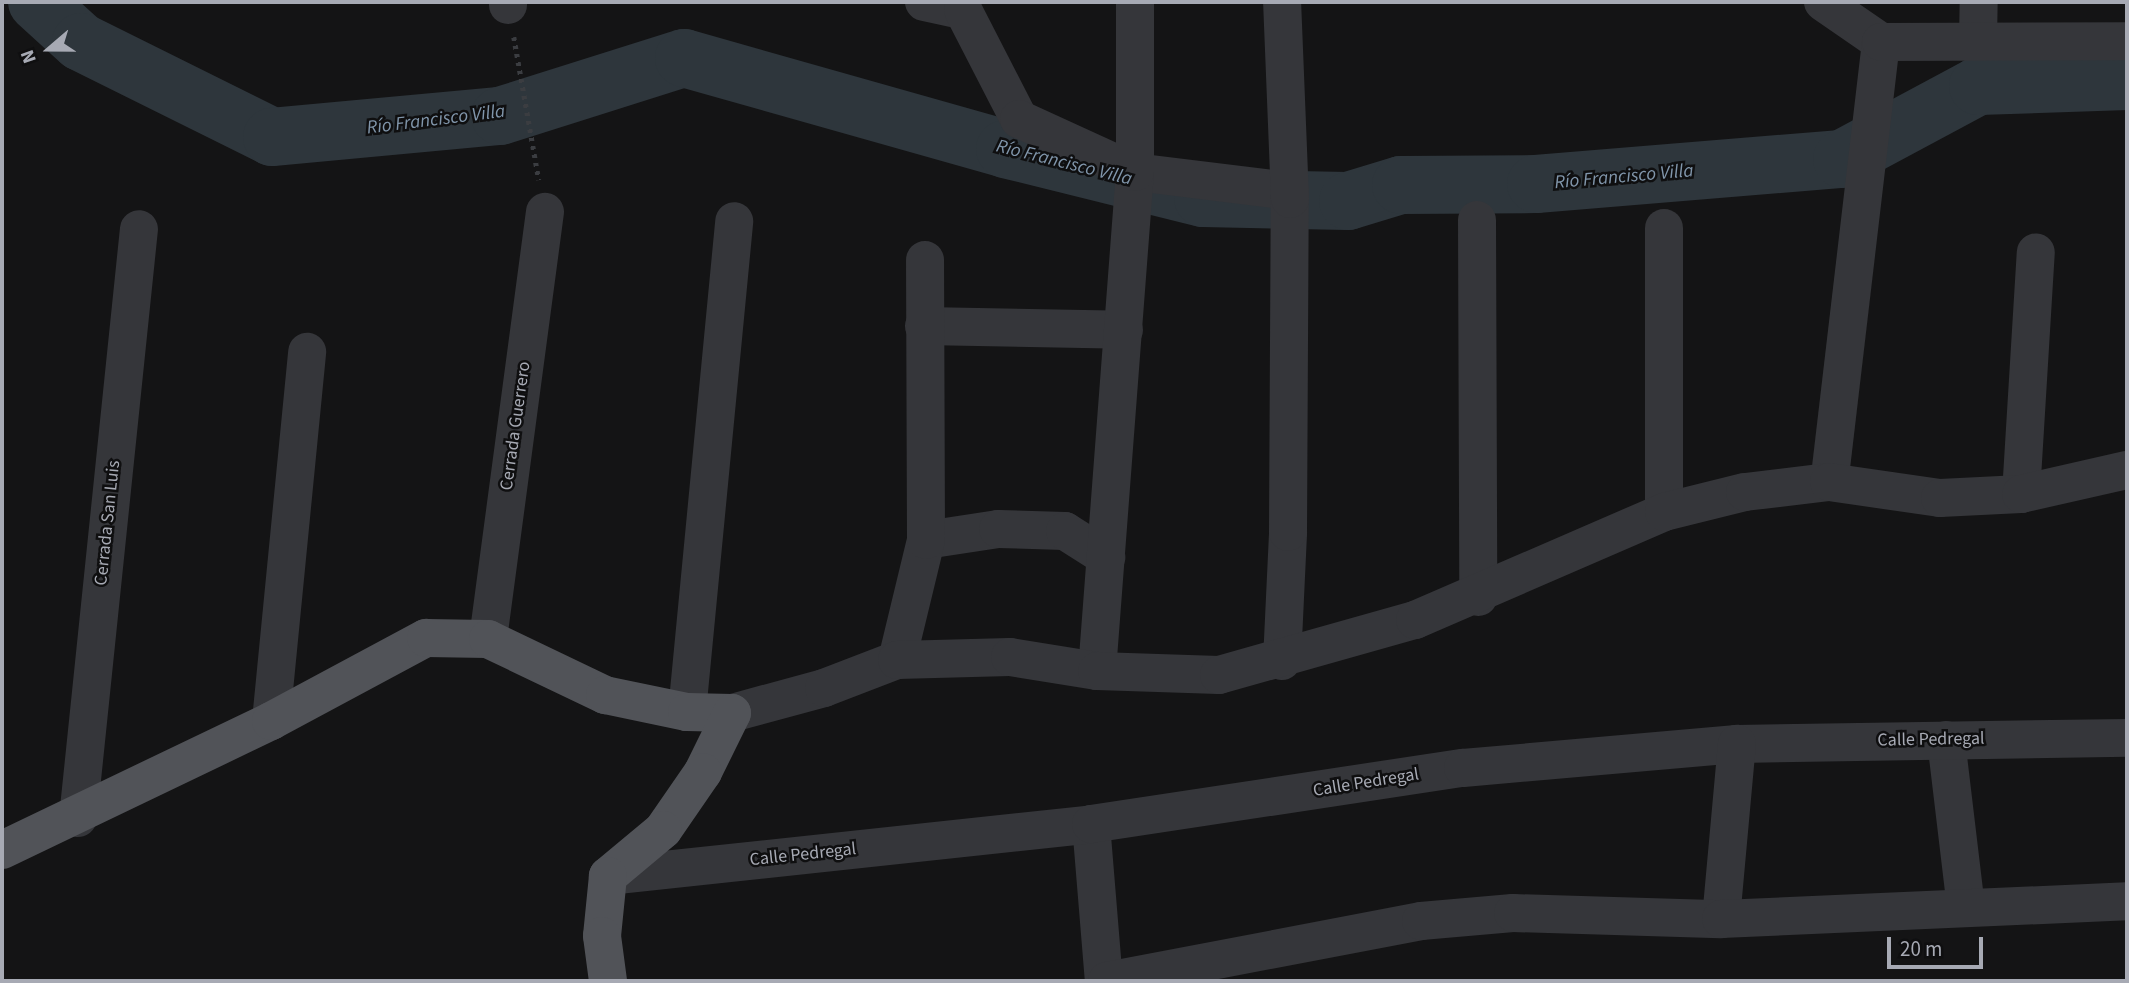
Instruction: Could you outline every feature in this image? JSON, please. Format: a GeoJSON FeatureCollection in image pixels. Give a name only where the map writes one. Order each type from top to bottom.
{"type":"FeatureCollection","features":[{"type":"Feature","properties":{"kind":"main road"},"geometry":{"type":"LineString","coordinates":[[2,850],[78,818],[271,721],[426,638],[488,639],[605,695],[687,712],[732,713],[703,772],[663,830],[608,876],[601,936],[608,981]]}},
{"type":"Feature","properties":{"kind":"street"},"geometry":{"type":"LineString","coordinates":[[924,2],[963,6],[1018,119],[1135,172],[1290,191]]}},
{"type":"Feature","properties":{"kind":"street"},"geometry":{"type":"LineString","coordinates":[[1097,671],[1135,172],[1135,2]]}},
{"type":"Feature","properties":{"kind":"street"},"geometry":{"type":"LineString","coordinates":[[1282,661],[1288,532],[1290,191],[1283,2]]}},
{"type":"Feature","properties":{"kind":"street"},"geometry":{"type":"LineString","coordinates":[[1823,2],[1881,42],[2127,41]]}},
{"type":"Feature","properties":{"kind":"street"},"geometry":{"type":"LineString","coordinates":[[1978,41],[1979,2]]}},
{"type":"Feature","properties":{"kind":"street"},"geometry":{"type":"LineString","coordinates":[[1829,482],[1881,42]]}},
{"type":"Feature","properties":{"kind":"street","name":"Cerrada Guerrero"},"geometry":{"type":"LineString","coordinates":[[488,639],[545,212]]}},
{"type":"Feature","properties":{"kind":"street"},"geometry":{"type":"LineString","coordinates":[[1477,220],[1478,597]]}},
{"type":"Feature","properties":{"kind":"street"},"geometry":{"type":"LineString","coordinates":[[687,712],[734,221]]}},
{"type":"Feature","properties":{"kind":"street"},"geometry":{"type":"LineString","coordinates":[[1664,228],[1664,512]]}},
{"type":"Feature","properties":{"kind":"street","name":"Cerrada San Luis"},"geometry":{"type":"LineString","coordinates":[[78,818],[139,229]]}},
{"type":"Feature","properties":{"kind":"street"},"geometry":{"type":"LineString","coordinates":[[2021,494],[2036,252]]}},
{"type":"Feature","properties":{"kind":"street"},"geometry":{"type":"LineString","coordinates":[[897,660],[926,540],[925,260]]}},
{"type":"Feature","properties":{"kind":"street"},"geometry":{"type":"LineString","coordinates":[[924,326],[1124,330]]}},
{"type":"Feature","properties":{"kind":"street"},"geometry":{"type":"LineString","coordinates":[[271,721],[307,352]]}},
{"type":"Feature","properties":{"kind":"street"},"geometry":{"type":"LineString","coordinates":[[732,713],[824,688],[897,660],[1010,657],[1097,671],[1219,675],[1282,661],[1478,597],[1664,512],[1745,492],[1829,482],[1940,498],[2021,494],[2126,472]]}},
{"type":"Feature","properties":{"kind":"street"},"geometry":{"type":"LineString","coordinates":[[926,540],[998,529],[1065,531],[1106,557]]}},
{"type":"Feature","properties":{"kind":"street","name":"Calle Pedregal"},"geometry":{"type":"LineString","coordinates":[[608,876],[1091,824],[1463,768],[1737,744],[2127,738]]}},
{"type":"Feature","properties":{"kind":"street"},"geometry":{"type":"LineString","coordinates":[[1946,740],[1966,907]]}},
{"type":"Feature","properties":{"kind":"street"},"geometry":{"type":"LineString","coordinates":[[1721,919],[1737,744]]}},
{"type":"Feature","properties":{"kind":"street"},"geometry":{"type":"LineString","coordinates":[[1091,824],[1105,981],[1421,920],[1513,913],[1721,919],[2127,901]]}},
{"type":"Feature","properties":{"kind":"path"},"geometry":{"type":"LineString","coordinates":[[508,3],[545,212]]}},
{"type":"Feature","properties":{"kind":"waterway","name":"Río Francisco Villa"},"geometry":{"type":"LineString","coordinates":[[37,2],[81,42],[272,137],[500,116],[684,58],[1005,149],[1203,198],[1348,201],[1401,185],[1536,184],[1842,159],[1978,86],[2127,81]]}}]}
